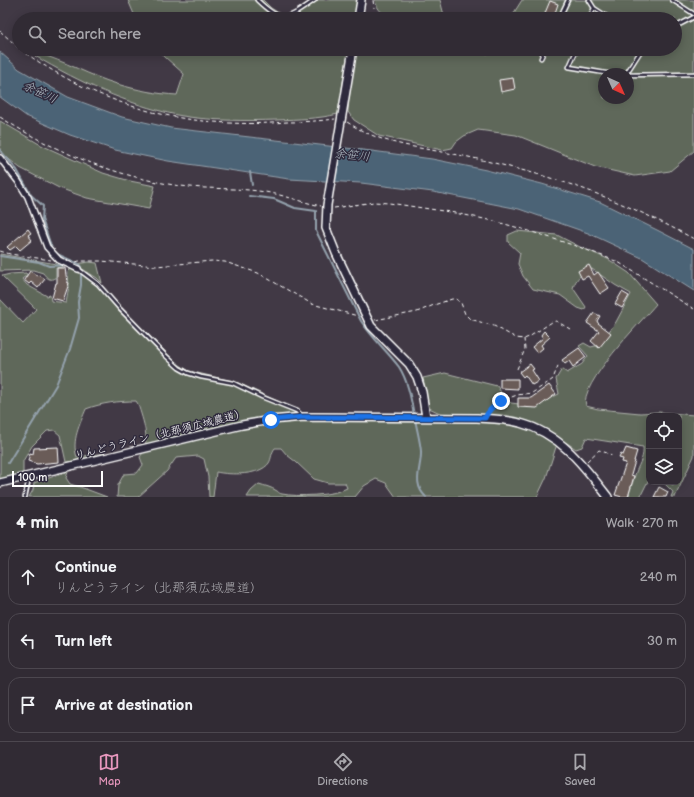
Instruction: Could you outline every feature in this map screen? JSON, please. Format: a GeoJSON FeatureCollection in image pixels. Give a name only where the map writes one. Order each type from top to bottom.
{"type":"FeatureCollection","features":[{"type":"Feature","properties":{"kind":"street"},"geometry":{"type":"LineString","coordinates":[[359,12],[362,0]]}},
{"type":"Feature","properties":{"kind":"street"},"geometry":{"type":"LineString","coordinates":[[352,56],[327,206],[326,221],[328,235],[368,320],[383,339],[409,364],[417,377],[422,392],[426,417]]}},
{"type":"Feature","properties":{"kind":"street"},"geometry":{"type":"LineString","coordinates":[[0,158],[22,188],[35,213],[47,247],[57,258],[78,269]]}},
{"type":"Feature","properties":{"kind":"street","name":"りんどうライン（北那須広域農道）"},"geometry":{"type":"LineString","coordinates":[[0,483],[242,425],[271,420],[304,417],[485,418],[502,419],[521,423],[538,430],[568,448],[608,497]]}},
{"type":"Feature","properties":{"kind":"lane"},"geometry":{"type":"LineString","coordinates":[[257,0],[271,12]]}},
{"type":"Feature","properties":{"kind":"lane"},"geometry":{"type":"LineString","coordinates":[[299,12],[315,0]]}},
{"type":"Feature","properties":{"kind":"lane"},"geometry":{"type":"LineString","coordinates":[[562,12],[568,0]]}},
{"type":"Feature","properties":{"kind":"lane"},"geometry":{"type":"LineString","coordinates":[[589,0],[594,8],[600,12]]}},
{"type":"Feature","properties":{"kind":"lane"},"geometry":{"type":"LineString","coordinates":[[672,0],[694,14]]}},
{"type":"Feature","properties":{"kind":"lane"},"geometry":{"type":"LineString","coordinates":[[592,12],[594,8]]}},
{"type":"Feature","properties":{"kind":"lane"},"geometry":{"type":"LineString","coordinates":[[682,23],[694,17]]}},
{"type":"Feature","properties":{"kind":"lane"},"geometry":{"type":"LineString","coordinates":[[574,56],[569,67],[598,72]]}},
{"type":"Feature","properties":{"kind":"lane"},"geometry":{"type":"LineString","coordinates":[[631,68],[638,56]]}},
{"type":"Feature","properties":{"kind":"lane"},"geometry":{"type":"LineString","coordinates":[[634,75],[694,74]]}},
{"type":"Feature","properties":{"kind":"lane"},"geometry":{"type":"LineString","coordinates":[[78,269],[98,284],[120,309],[179,368],[188,373],[202,377],[233,383],[262,397],[297,411],[304,417]]}},
{"type":"Feature","properties":{"kind":"lane"},"geometry":{"type":"LineString","coordinates":[[25,497],[30,476]]}},
{"type":"Feature","properties":{"kind":"path"},"geometry":{"type":"LineString","coordinates":[[373,0],[374,8]]}},
{"type":"Feature","properties":{"kind":"path"},"geometry":{"type":"LineString","coordinates":[[0,31],[12,42]]}},
{"type":"Feature","properties":{"kind":"path"},"geometry":{"type":"LineString","coordinates":[[31,56],[60,75],[100,94],[147,110],[181,118],[213,122],[252,124],[342,118],[367,134],[384,141],[408,147],[470,158],[551,178],[623,204],[694,239]]}},
{"type":"Feature","properties":{"kind":"path"},"geometry":{"type":"LineString","coordinates":[[0,117],[43,142],[104,168],[175,185],[264,192],[339,208],[374,202],[389,203],[450,212],[513,226],[582,248],[618,262],[694,310]]}},
{"type":"Feature","properties":{"kind":"path"},"geometry":{"type":"LineString","coordinates":[[0,251],[10,254],[51,260],[57,258]]}},
{"type":"Feature","properties":{"kind":"path"},"geometry":{"type":"LineString","coordinates":[[68,265],[80,260],[156,266],[212,261],[225,262],[258,273],[312,304],[368,320],[411,314],[446,300],[456,299],[461,303],[464,314],[470,319],[494,326],[511,336],[524,339],[556,321],[570,329]]}},
{"type":"Feature","properties":{"kind":"path"},"geometry":{"type":"LineString","coordinates":[[517,369],[525,349],[524,339]]}},
{"type":"Feature","properties":{"kind":"path"},"geometry":{"type":"LineString","coordinates":[[485,418],[492,407],[501,401],[517,395],[532,393],[549,382],[553,379],[559,363]]}},
{"type":"Feature","properties":{"kind":"path"},"geometry":{"type":"LineString","coordinates":[[583,465],[599,450],[612,455]]}},
{"type":"Feature","properties":{"kind":"green space"},"geometry":{"type":"Polygon","coordinates":[[[128,0],[263,0],[277,12],[133,12],[128,0]]]}},
{"type":"Feature","properties":{"kind":"green space"},"geometry":{"type":"Polygon","coordinates":[[[318,0],[360,0],[359,12],[300,12],[318,0]]]}},
{"type":"Feature","properties":{"kind":"green space"},"geometry":{"type":"Polygon","coordinates":[[[375,0],[440,0],[443,12],[382,12],[377,6],[375,0]]]}},
{"type":"Feature","properties":{"kind":"green space"},"geometry":{"type":"Polygon","coordinates":[[[522,0],[694,0],[694,151],[670,171],[635,176],[595,167],[516,135],[478,130],[464,136],[456,142],[452,148],[442,150],[379,136],[354,120],[348,112],[354,57],[347,58],[338,114],[323,117],[277,120],[227,120],[177,115],[139,105],[103,91],[69,75],[35,56],[47,56],[107,81],[124,86],[154,93],[177,95],[184,74],[164,56],[682,56],[682,12],[514,12],[522,0]]]}},
{"type":"Feature","properties":{"kind":"green space"},"geometry":{"type":"Polygon","coordinates":[[[0,121],[41,145],[103,173],[130,181],[155,186],[149,209],[87,198],[59,188],[20,168],[0,152],[0,121]]]}},
{"type":"Feature","properties":{"kind":"green space"},"geometry":{"type":"Polygon","coordinates":[[[517,231],[557,235],[608,259],[629,273],[656,304],[601,369],[586,396],[586,406],[598,409],[640,413],[659,412],[671,413],[646,413],[646,485],[640,497],[628,497],[642,457],[643,447],[586,438],[582,447],[576,449],[561,441],[556,447],[546,478],[537,497],[396,497],[386,483],[376,479],[364,486],[355,497],[247,497],[259,484],[272,488],[281,494],[289,495],[333,493],[347,488],[345,483],[328,483],[314,479],[281,448],[275,448],[269,463],[259,470],[244,474],[216,472],[213,497],[209,497],[208,477],[204,459],[198,456],[176,458],[167,471],[138,497],[117,497],[118,485],[124,474],[137,473],[143,465],[140,457],[144,451],[146,438],[144,424],[136,401],[110,403],[86,409],[76,439],[75,451],[77,457],[105,453],[66,462],[60,435],[54,430],[47,431],[32,446],[23,461],[23,473],[0,480],[0,299],[23,323],[36,309],[2,276],[26,273],[27,275],[22,279],[27,285],[47,296],[50,295],[51,301],[66,303],[69,286],[68,273],[69,268],[71,267],[83,273],[96,285],[120,313],[132,319],[177,363],[189,371],[236,382],[299,411],[308,419],[442,420],[442,414],[429,408],[423,378],[445,373],[497,386],[502,394],[511,403],[527,405],[540,403],[559,394],[556,379],[562,369],[567,373],[582,364],[588,356],[579,346],[584,343],[591,347],[599,345],[616,322],[631,294],[592,269],[580,276],[573,288],[586,307],[584,310],[578,308],[560,295],[533,289],[523,276],[518,264],[520,253],[508,242],[508,235],[517,231]]]}},
{"type":"Feature","properties":{"kind":"green space"},"geometry":{"type":"Polygon","coordinates":[[[0,254],[62,265],[63,267],[56,268],[56,277],[52,279],[47,278],[43,273],[33,270],[0,271],[0,254]]]}},
{"type":"Feature","properties":{"kind":"green space"},"geometry":{"type":"Polygon","coordinates":[[[89,262],[97,263],[102,283],[97,278],[76,265],[89,262]]]}},
{"type":"Feature","properties":{"kind":"green space"},"geometry":{"type":"Polygon","coordinates":[[[682,414],[694,415],[694,456],[682,482],[682,414]]]}},
{"type":"Feature","properties":{"kind":"green space"},"geometry":{"type":"Polygon","coordinates":[[[68,472],[66,478],[70,484],[107,497],[29,497],[33,490],[34,483],[68,472]]]}},
{"type":"Feature","properties":{"kind":"green space"},"geometry":{"type":"Polygon","coordinates":[[[666,485],[681,485],[675,497],[671,497],[673,492],[666,485]]]}},
{"type":"Feature","properties":{"kind":"water","name":"余笹川"},"geometry":{"type":"Polygon","coordinates":[[[0,52],[19,69],[68,97],[122,117],[171,128],[432,159],[486,170],[542,184],[600,202],[694,249],[694,291],[642,258],[588,233],[519,209],[433,192],[361,183],[289,179],[168,161],[115,150],[70,135],[26,116],[0,97],[0,52]]]}},
{"type":"Feature","properties":{"kind":"building"},"geometry":{"type":"Polygon","coordinates":[[[550,1],[558,4],[555,12],[545,12],[550,1]]]}},
{"type":"Feature","properties":{"kind":"building"},"geometry":{"type":"Polygon","coordinates":[[[513,78],[515,89],[501,92],[499,80],[513,78]]]}},
{"type":"Feature","properties":{"kind":"building"},"geometry":{"type":"Polygon","coordinates":[[[28,229],[31,233],[28,235],[32,240],[20,250],[16,246],[10,250],[7,247],[28,229]]]}},
{"type":"Feature","properties":{"kind":"building"},"geometry":{"type":"Polygon","coordinates":[[[589,265],[594,275],[598,272],[609,288],[600,294],[588,276],[582,279],[578,271],[589,265]]]}},
{"type":"Feature","properties":{"kind":"building"},"geometry":{"type":"Polygon","coordinates":[[[57,268],[65,268],[67,282],[69,283],[63,301],[52,298],[57,283],[57,268]]]}},
{"type":"Feature","properties":{"kind":"building"},"geometry":{"type":"Polygon","coordinates":[[[30,271],[45,279],[38,288],[31,282],[29,284],[24,280],[30,271]]]}},
{"type":"Feature","properties":{"kind":"building"},"geometry":{"type":"Polygon","coordinates":[[[622,292],[629,296],[622,308],[615,304],[622,292]]]}},
{"type":"Feature","properties":{"kind":"building"},"geometry":{"type":"Polygon","coordinates":[[[594,313],[600,316],[597,321],[598,323],[611,333],[599,348],[591,341],[599,331],[587,323],[594,313]]]}},
{"type":"Feature","properties":{"kind":"building"},"geometry":{"type":"Polygon","coordinates":[[[544,331],[550,337],[541,345],[543,348],[537,353],[532,347],[543,338],[541,335],[544,331]]]}},
{"type":"Feature","properties":{"kind":"building"},"geometry":{"type":"Polygon","coordinates":[[[579,348],[586,357],[573,367],[569,361],[565,364],[562,360],[579,348]]]}},
{"type":"Feature","properties":{"kind":"building"},"geometry":{"type":"Polygon","coordinates":[[[530,364],[539,381],[532,385],[525,375],[523,377],[519,372],[530,364]]]}},
{"type":"Feature","properties":{"kind":"building"},"geometry":{"type":"Polygon","coordinates":[[[500,379],[518,379],[518,389],[500,388],[500,379]]]}},
{"type":"Feature","properties":{"kind":"building"},"geometry":{"type":"Polygon","coordinates":[[[549,385],[556,394],[537,408],[518,407],[518,398],[531,398],[549,385]]]}},
{"type":"Feature","properties":{"kind":"building"},"geometry":{"type":"Polygon","coordinates":[[[58,447],[59,462],[37,464],[28,461],[30,453],[33,454],[34,448],[58,447]]]}},
{"type":"Feature","properties":{"kind":"building"},"geometry":{"type":"Polygon","coordinates":[[[626,448],[637,451],[631,475],[634,476],[628,497],[622,497],[615,495],[626,463],[622,462],[623,459],[619,458],[621,454],[623,455],[626,448]]]}},
{"type":"Feature","properties":{"kind":"building"},"geometry":{"type":"Polygon","coordinates":[[[659,487],[668,492],[666,497],[654,497],[659,487]]]}},
{"type":"Feature","properties":{"kind":"waterway"},"geometry":{"type":"LineString","coordinates":[[0,150],[17,170],[31,195],[43,206],[42,219],[52,249],[57,254],[79,264],[81,267],[81,285],[78,302],[79,318],[70,349],[56,385],[8,463]]}},
{"type":"Feature","properties":{"kind":"waterway"},"geometry":{"type":"LineString","coordinates":[[250,172],[252,185]]}},
{"type":"Feature","properties":{"kind":"waterway"},"geometry":{"type":"LineString","coordinates":[[249,196],[274,199],[295,208],[316,211],[316,231],[361,321],[402,372],[409,390],[414,415]]}},
{"type":"Feature","properties":{"kind":"waterway"},"geometry":{"type":"LineString","coordinates":[[0,256],[39,262],[49,266],[66,265]]}},
{"type":"Feature","properties":{"kind":"waterway"},"geometry":{"type":"LineString","coordinates":[[415,419],[421,451],[418,481],[419,486],[426,497]]}},
{"type":"Feature","properties":{"kind":"route"},"geometry":{"type":"LineString","coordinates":[[271,420],[304,417],[485,418],[492,407],[501,401]]}}]}
